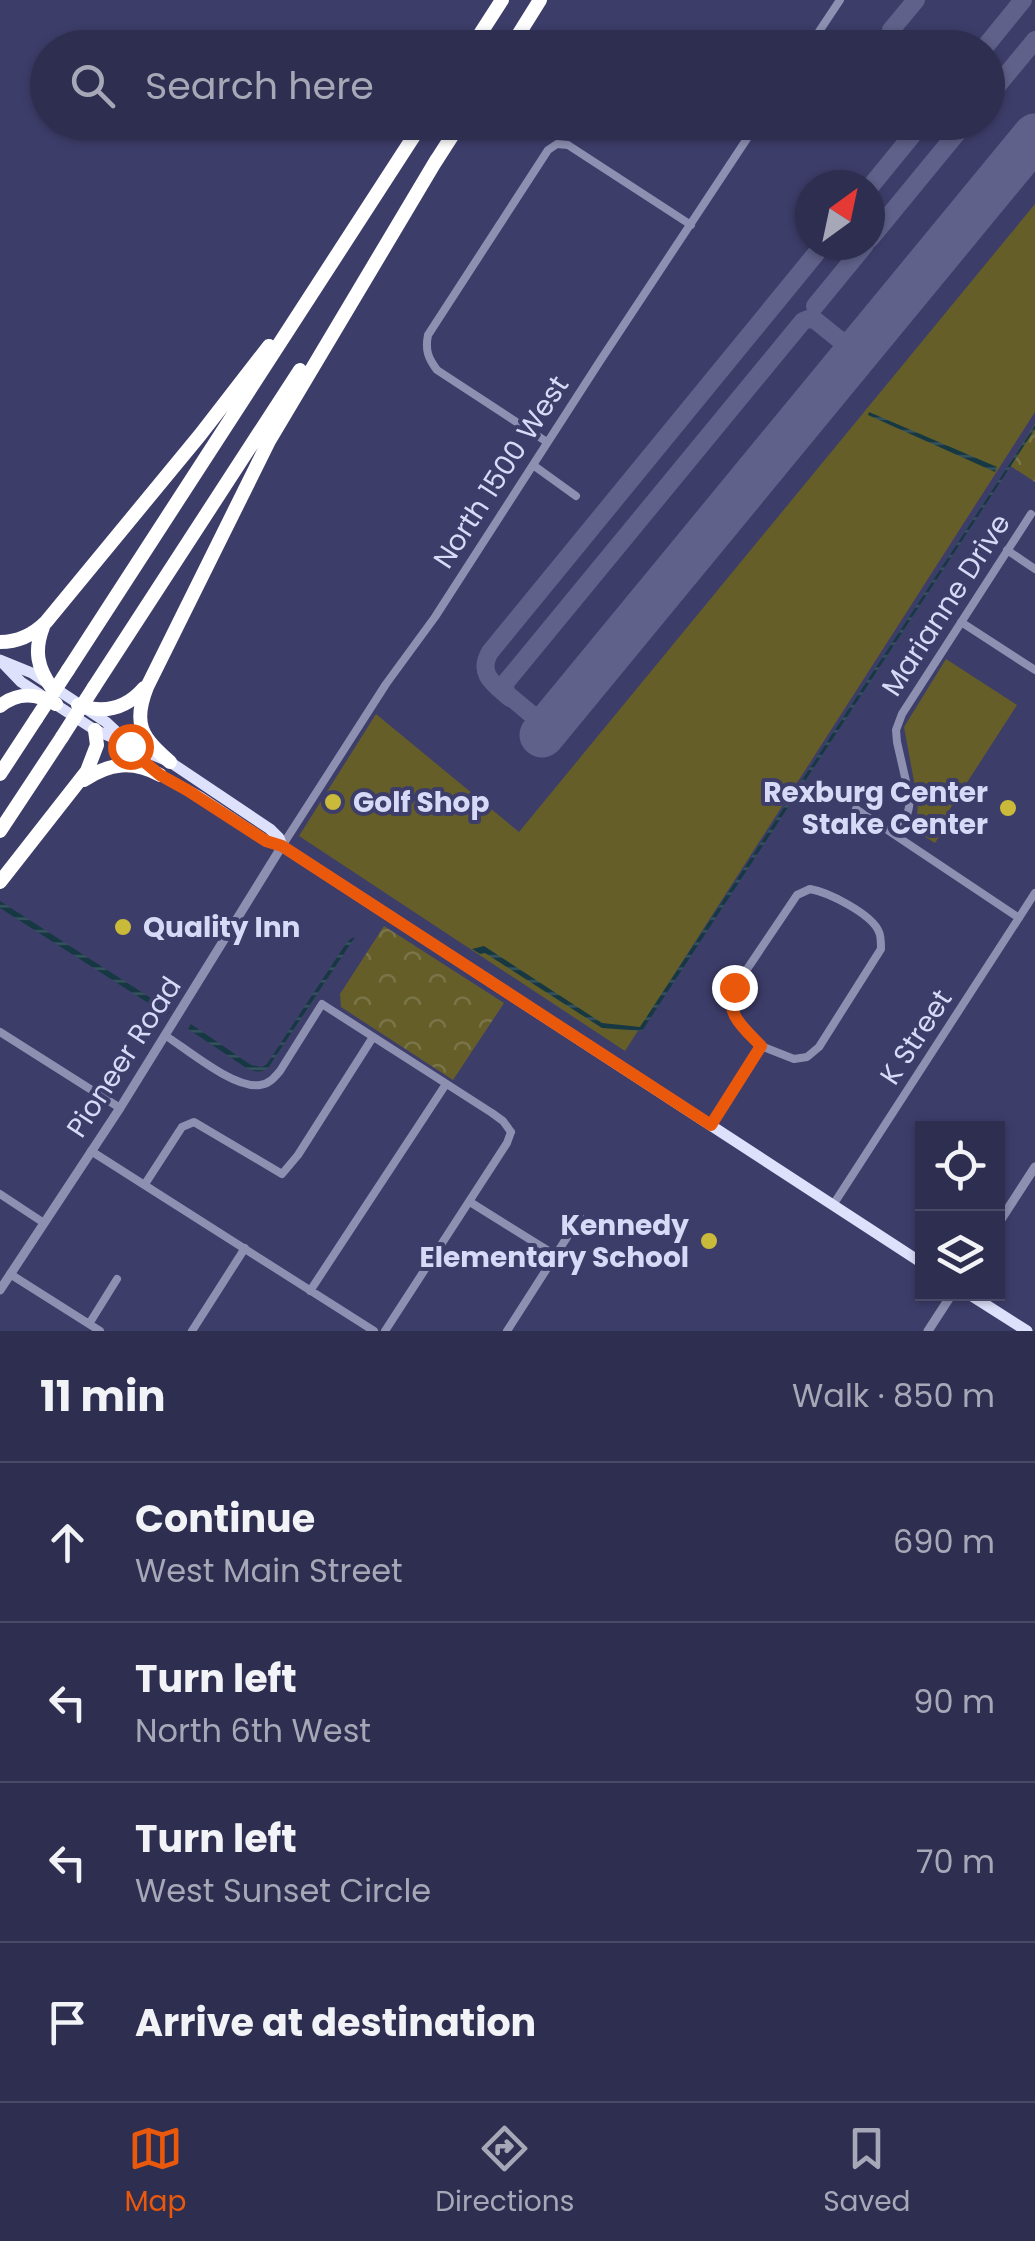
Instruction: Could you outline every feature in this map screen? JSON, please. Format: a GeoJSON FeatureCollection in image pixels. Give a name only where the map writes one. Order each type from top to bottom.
{"type":"FeatureCollection","features":[{"type":"Feature","properties":{"kind":"highway"},"geometry":{"type":"LineString","coordinates":[[483,30],[502,0]]}},
{"type":"Feature","properties":{"kind":"highway"},"geometry":{"type":"LineString","coordinates":[[521,30],[540,0]]}},
{"type":"Feature","properties":{"kind":"highway"},"geometry":{"type":"LineString","coordinates":[[0,774],[411,140]]}},
{"type":"Feature","properties":{"kind":"highway"},"geometry":{"type":"LineString","coordinates":[[0,831],[449,140]]}},
{"type":"Feature","properties":{"kind":"highway"},"geometry":{"type":"LineString","coordinates":[[170,762],[148,742],[140,726],[141,702],[150,680],[270,441],[437,159]]}},
{"type":"Feature","properties":{"kind":"highway"},"geometry":{"type":"LineString","coordinates":[[0,642],[28,636],[46,622],[200,435],[330,266]]}},
{"type":"Feature","properties":{"kind":"highway"},"geometry":{"type":"LineString","coordinates":[[46,622],[37,656],[52,688]]}},
{"type":"Feature","properties":{"kind":"highway"},"geometry":{"type":"LineString","coordinates":[[78,705],[96,710],[117,708],[138,696],[150,680]]}},
{"type":"Feature","properties":{"kind":"highway"},"geometry":{"type":"LineString","coordinates":[[0,706],[15,696],[26,695],[56,704]]}},
{"type":"Feature","properties":{"kind":"highway"},"geometry":{"type":"LineString","coordinates":[[0,882],[87,771],[98,742],[95,730]]}},
{"type":"Feature","properties":{"kind":"highway"},"geometry":{"type":"LineString","coordinates":[[76,787],[97,772],[120,764],[160,775]]}},
{"type":"Feature","properties":{"kind":"main road"},"geometry":{"type":"LineString","coordinates":[[0,660],[21,682],[95,730],[170,762],[270,829],[282,846]]}},
{"type":"Feature","properties":{"kind":"main road"},"geometry":{"type":"LineString","coordinates":[[0,660],[24,669],[106,722],[160,775],[266,841],[282,846],[915,1258]]}},
{"type":"Feature","properties":{"kind":"main road"},"geometry":{"type":"LineString","coordinates":[[980,1301],[1027,1331]]}},
{"type":"Feature","properties":{"kind":"street"},"geometry":{"type":"LineString","coordinates":[[820,30],[840,0]]}},
{"type":"Feature","properties":{"kind":"street","name":"North 1500 West"},"geometry":{"type":"LineString","coordinates":[[282,846],[746,140]]}},
{"type":"Feature","properties":{"kind":"street"},"geometry":{"type":"LineString","coordinates":[[547,442],[438,370],[426,348],[428,335],[548,150],[557,144],[568,145],[691,225]]}},
{"type":"Feature","properties":{"kind":"street"},"geometry":{"type":"LineString","coordinates":[[533,464],[576,496]]}},
{"type":"Feature","properties":{"kind":"street","name":"Marianne Drive"},"geometry":{"type":"LineString","coordinates":[[898,836],[908,818],[910,800],[897,742],[898,722],[1031,514]]}},
{"type":"Feature","properties":{"kind":"street"},"geometry":{"type":"LineString","coordinates":[[1007,550],[1035,569]]}},
{"type":"Feature","properties":{"kind":"street"},"geometry":{"type":"LineString","coordinates":[[962,622],[1035,670]]}},
{"type":"Feature","properties":{"kind":"street"},"geometry":{"type":"LineString","coordinates":[[856,809],[1019,918]]}},
{"type":"Feature","properties":{"kind":"street","name":"Pioneer Road"},"geometry":{"type":"LineString","coordinates":[[0,1290],[166,1036],[282,846]]}},
{"type":"Feature","properties":{"kind":"street"},"geometry":{"type":"LineString","coordinates":[[816,890],[866,918],[879,932],[881,949],[819,1047],[807,1056],[794,1058],[761,1046],[732,1011],[730,1000],[734,987],[797,895],[816,890]]}},
{"type":"Feature","properties":{"kind":"street","name":"K Street"},"geometry":{"type":"LineString","coordinates":[[833,1205],[1035,893]]}},
{"type":"Feature","properties":{"kind":"street"},"geometry":{"type":"LineString","coordinates":[[166,1036],[240,1084],[263,1085],[280,1071],[322,1004],[516,1130],[386,1331]]}},
{"type":"Feature","properties":{"kind":"street"},"geometry":{"type":"LineString","coordinates":[[0,1032],[120,1108]]}},
{"type":"Feature","properties":{"kind":"street"},"geometry":{"type":"LineString","coordinates":[[146,1184],[182,1127],[194,1122],[282,1174],[374,1037]]}},
{"type":"Feature","properties":{"kind":"street"},"geometry":{"type":"LineString","coordinates":[[711,1125],[761,1046]]}},
{"type":"Feature","properties":{"kind":"street"},"geometry":{"type":"LineString","coordinates":[[310,1292],[446,1084]]}},
{"type":"Feature","properties":{"kind":"street"},"geometry":{"type":"LineString","coordinates":[[92,1151],[374,1331]]}},
{"type":"Feature","properties":{"kind":"street"},"geometry":{"type":"LineString","coordinates":[[1005,1213],[1035,1167]]}},
{"type":"Feature","properties":{"kind":"street"},"geometry":{"type":"LineString","coordinates":[[1,1196],[44,1223]]}},
{"type":"Feature","properties":{"kind":"street"},"geometry":{"type":"LineString","coordinates":[[470,1202],[554,1255]]}},
{"type":"Feature","properties":{"kind":"street"},"geometry":{"type":"LineString","coordinates":[[521,1331],[509,1328],[580,1217]]}},
{"type":"Feature","properties":{"kind":"street"},"geometry":{"type":"LineString","coordinates":[[192,1331],[244,1248]]}},
{"type":"Feature","properties":{"kind":"street"},"geometry":{"type":"LineString","coordinates":[[10,1274],[100,1331]]}},
{"type":"Feature","properties":{"kind":"street"},"geometry":{"type":"LineString","coordinates":[[89,1324],[117,1279]]}},
{"type":"Feature","properties":{"kind":"street"},"geometry":{"type":"LineString","coordinates":[[928,1331],[947,1301]]}},
{"type":"Feature","properties":{"kind":"green space"},"geometry":{"type":"Polygon","coordinates":[[[1035,204],[1035,412],[625,1051],[299,836],[376,714],[519,832],[1035,204]]]}},
{"type":"Feature","properties":{"kind":"green space"},"geometry":{"type":"Polygon","coordinates":[[[1035,424],[1035,482],[1009,465],[1035,424]]]}},
{"type":"Feature","properties":{"kind":"green space"},"geometry":{"type":"Polygon","coordinates":[[[946,659],[1017,705],[939,826],[942,832],[935,843],[911,828],[918,803],[904,727],[946,659]]]}},
{"type":"Feature","properties":{"kind":"green space"},"geometry":{"type":"Polygon","coordinates":[[[384,926],[504,1003],[453,1080],[341,1007],[340,994],[384,926]]]}},
{"type":"Feature","properties":{"kind":"water"},"geometry":{"type":"Polygon","coordinates":[[[869,412],[997,467],[995,472],[868,415],[869,412]]]}},
{"type":"Feature","properties":{"kind":"water"},"geometry":{"type":"Polygon","coordinates":[[[1035,425],[642,1031],[602,1028],[485,953],[472,949],[484,946],[602,1023],[640,1027],[1035,425]]]}},
{"type":"Feature","properties":{"kind":"water"},"geometry":{"type":"Polygon","coordinates":[[[0,901],[171,1011],[167,1015],[0,908],[0,901]]]}},
{"type":"Feature","properties":{"kind":"water"},"geometry":{"type":"Polygon","coordinates":[[[355,937],[265,1070],[248,1069],[188,1029],[191,1024],[251,1065],[262,1067],[343,948],[355,937]]]}},
{"type":"Feature","properties":{"kind":"taxiway"},"geometry":{"type":"LineString","coordinates":[[891,30],[916,0]]}},
{"type":"Feature","properties":{"kind":"taxiway"},"geometry":{"type":"LineString","coordinates":[[999,30],[1023,0]]}},
{"type":"Feature","properties":{"kind":"taxiway"},"geometry":{"type":"LineString","coordinates":[[1005,76],[1035,40]]}},
{"type":"Feature","properties":{"kind":"taxiway"},"geometry":{"type":"LineString","coordinates":[[884,170],[908,140]]}},
{"type":"Feature","properties":{"kind":"taxiway"},"geometry":{"type":"LineString","coordinates":[[885,221],[951,140]]}},
{"type":"Feature","properties":{"kind":"taxiway"},"geometry":{"type":"LineString","coordinates":[[510,698],[486,673],[490,652],[811,260]]}},
{"type":"Feature","properties":{"kind":"taxiway"},"geometry":{"type":"LineString","coordinates":[[815,306],[853,260]]}},
{"type":"Feature","properties":{"kind":"taxiway"},"geometry":{"type":"LineString","coordinates":[[559,714],[544,718],[531,714],[507,694],[506,682],[803,321],[815,320],[841,341],[846,357],[843,370]]}},
{"type":"Feature","properties":{"kind":"taxiway"},"geometry":{"type":"LineString","coordinates":[[839,339],[855,343],[871,335]]}},
{"type":"Feature","properties":{"kind":"runway"},"geometry":{"type":"LineString","coordinates":[[542,735],[1035,136]]}},
{"type":"Feature","properties":{"kind":"place","name":"Golf Shop"},"geometry":{"type":"Point","coordinates":[333,802]}},
{"type":"Feature","properties":{"kind":"place","name":"Rexburg Center Stake Center"},"geometry":{"type":"Point","coordinates":[1008,808]}},
{"type":"Feature","properties":{"kind":"place","name":"Quality Inn"},"geometry":{"type":"Point","coordinates":[123,927]}},
{"type":"Feature","properties":{"kind":"place","name":"Kennedy Elementary School"},"geometry":{"type":"Point","coordinates":[709,1241]}},
{"type":"Feature","properties":{"kind":"route"},"geometry":{"type":"LineString","coordinates":[[130,746],[160,775],[266,841],[282,846],[711,1125],[761,1046],[732,1011],[734,987]]}}]}
